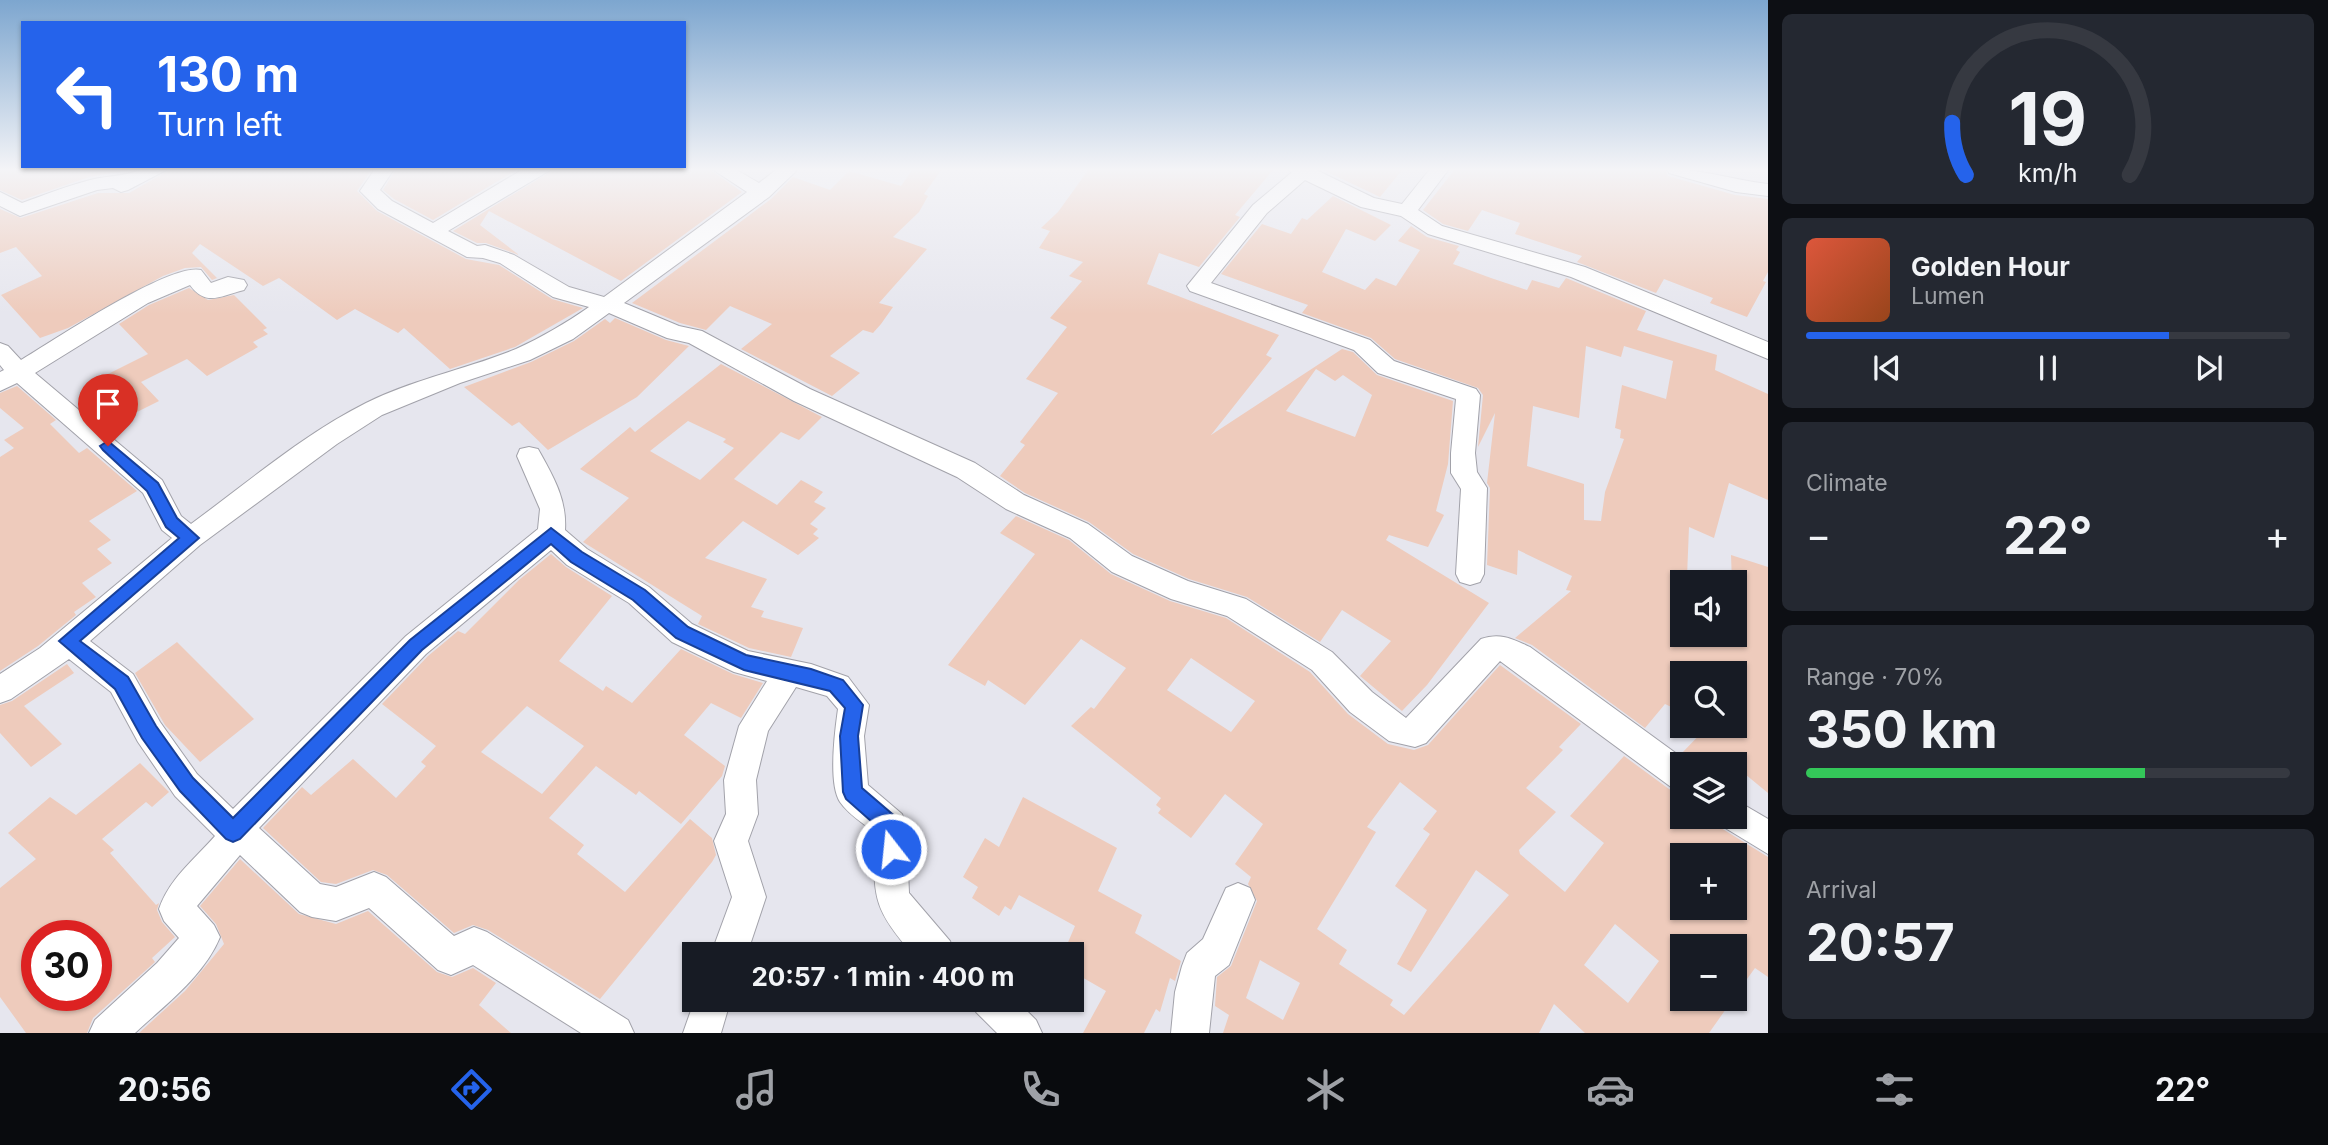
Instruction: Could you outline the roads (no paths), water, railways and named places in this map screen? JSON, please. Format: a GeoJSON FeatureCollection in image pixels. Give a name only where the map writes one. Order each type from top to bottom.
{"type":"FeatureCollection","features":[{"type":"Feature","properties":{"kind":"street"},"geometry":{"type":"LineString","coordinates":[[408,217],[474,253],[485,251],[507,259],[561,292],[609,305],[675,333],[694,335],[802,395],[966,470],[1015,502],[1079,531],[1122,564],[1181,591],[1236,607],[1322,661],[1361,702],[1400,731],[1415,733],[1491,649],[1503,648],[1520,656],[1670,767]]}},
{"type":"Feature","properties":{"kind":"street"},"geometry":{"type":"LineString","coordinates":[[433,231],[456,217]]}},
{"type":"Feature","properties":{"kind":"street"},"geometry":{"type":"LineString","coordinates":[[0,690],[68,641],[191,538],[328,438],[374,409],[452,377],[522,355],[565,334],[678,255],[724,217]]}},
{"type":"Feature","properties":{"kind":"street"},"geometry":{"type":"LineString","coordinates":[[1253,217],[1198,286],[1362,345],[1386,367],[1468,395],[1463,453],[1464,473],[1474,488],[1470,574]]}},
{"type":"Feature","properties":{"kind":"street"},"geometry":{"type":"LineString","coordinates":[[1416,217],[1435,230],[1481,246],[1578,272],[1768,351]]}},
{"type":"Feature","properties":{"kind":"street"},"geometry":{"type":"LineString","coordinates":[[9,377],[140,298],[194,275],[207,293],[228,284],[236,285]]}},
{"type":"Feature","properties":{"kind":"street"},"geometry":{"type":"LineString","coordinates":[[0,351],[9,377],[153,487],[171,523],[191,538]]}},
{"type":"Feature","properties":{"kind":"street"},"geometry":{"type":"LineString","coordinates":[[108,1033],[170,976],[202,937],[176,909],[179,900],[226,849],[233,832],[416,645],[551,534],[553,509],[542,479],[529,456]]}},
{"type":"Feature","properties":{"kind":"street"},"geometry":{"type":"LineString","coordinates":[[551,534],[577,557],[639,595],[682,633],[744,663],[837,686],[854,705],[849,736],[852,792],[890,825],[892,898],[906,920],[926,942]]}},
{"type":"Feature","properties":{"kind":"street"},"geometry":{"type":"LineString","coordinates":[[68,641],[122,683],[149,732],[186,785],[233,832],[247,839],[312,900],[336,904],[374,889],[451,957],[474,944],[615,1033]]}},
{"type":"Feature","properties":{"kind":"street"},"geometry":{"type":"LineString","coordinates":[[733,942],[749,897],[731,841],[742,814],[740,780],[754,726],[789,672]]}},
{"type":"Feature","properties":{"kind":"street"},"geometry":{"type":"LineString","coordinates":[[1747,824],[1768,838]]}},
{"type":"Feature","properties":{"kind":"street"},"geometry":{"type":"LineString","coordinates":[[1190,1033],[1193,992],[1200,966],[1216,952],[1238,900]]}},
{"type":"Feature","properties":{"kind":"street"},"geometry":{"type":"LineString","coordinates":[[702,1033],[709,1012]]}},
{"type":"Feature","properties":{"kind":"street"},"geometry":{"type":"LineString","coordinates":[[1002,1012],[1023,1033]]}}]}
